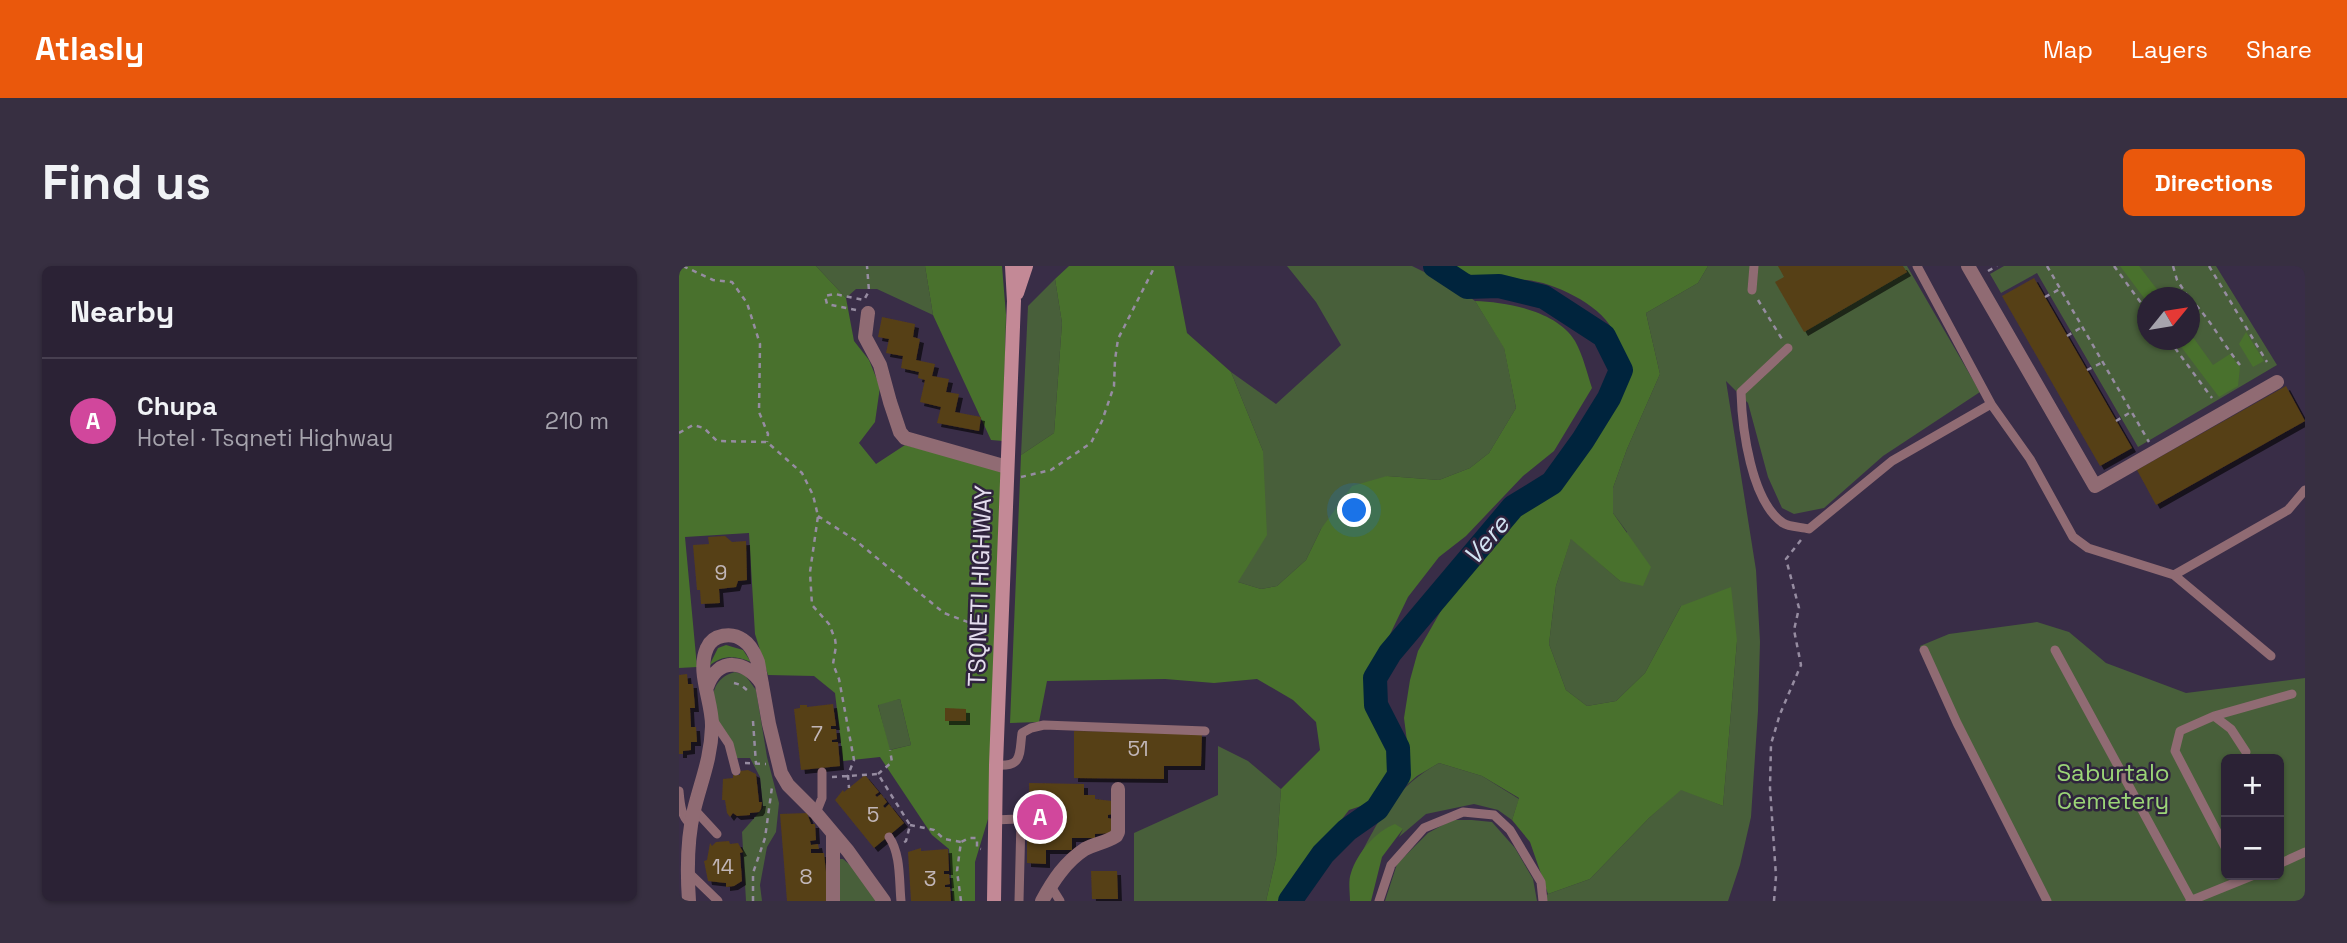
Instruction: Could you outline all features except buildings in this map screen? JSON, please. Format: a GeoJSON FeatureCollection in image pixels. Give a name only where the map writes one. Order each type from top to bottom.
{"type":"FeatureCollection","features":[{"type":"Feature","properties":{"kind":"main road"},"geometry":{"type":"LineString","coordinates":[[1014,301],[1026,266]]}},
{"type":"Feature","properties":{"kind":"main road","name":"TSQNETI HIGHWAY"},"geometry":{"type":"LineString","coordinates":[[994,901],[994,820],[1014,301],[1011,268]]}},
{"type":"Feature","properties":{"kind":"street"},"geometry":{"type":"LineString","coordinates":[[1968,266],[2095,486],[2277,382]]}},
{"type":"Feature","properties":{"kind":"street"},"geometry":{"type":"LineString","coordinates":[[867,313],[865,337],[880,365],[900,432],[905,438],[1007,467]]}},
{"type":"Feature","properties":{"kind":"street"},"geometry":{"type":"LineString","coordinates":[[689,901],[691,824],[711,747],[712,719],[704,659],[707,647],[718,637],[727,635],[742,639],[754,652],[758,662],[781,774],[866,874],[884,901]]}},
{"type":"Feature","properties":{"kind":"street"},"geometry":{"type":"LineString","coordinates":[[707,687],[715,673],[729,665],[748,668],[763,685]]}},
{"type":"Feature","properties":{"kind":"street"},"geometry":{"type":"LineString","coordinates":[[1042,901],[1050,885],[1065,866],[1086,849],[1116,836],[1118,789]]}},
{"type":"Feature","properties":{"kind":"street"},"geometry":{"type":"LineString","coordinates":[[833,834],[833,901]]}},
{"type":"Feature","properties":{"kind":"lane"},"geometry":{"type":"LineString","coordinates":[[1752,289],[1754,266]]}},
{"type":"Feature","properties":{"kind":"lane"},"geometry":{"type":"LineString","coordinates":[[1917,266],[1991,404],[2030,459],[2073,537],[2088,548],[2174,575],[2270,656]]}},
{"type":"Feature","properties":{"kind":"lane"},"geometry":{"type":"LineString","coordinates":[[1788,348],[1741,392],[1751,460],[1765,503],[1784,524],[1809,529],[1892,461],[1991,404]]}},
{"type":"Feature","properties":{"kind":"lane"},"geometry":{"type":"LineString","coordinates":[[2174,575],[2288,510],[2305,489]]}},
{"type":"Feature","properties":{"kind":"lane"},"geometry":{"type":"LineString","coordinates":[[1924,650],[1957,723],[2047,901]]}},
{"type":"Feature","properties":{"kind":"lane"},"geometry":{"type":"LineString","coordinates":[[2055,650],[2191,901],[2235,880]]}},
{"type":"Feature","properties":{"kind":"lane"},"geometry":{"type":"LineString","coordinates":[[2221,839],[2175,751],[2180,731],[2214,716],[2292,694]]}},
{"type":"Feature","properties":{"kind":"lane"},"geometry":{"type":"LineString","coordinates":[[2214,716],[2231,729],[2246,752]]}},
{"type":"Feature","properties":{"kind":"lane"},"geometry":{"type":"LineString","coordinates":[[712,719],[729,744],[736,771]]}},
{"type":"Feature","properties":{"kind":"lane"},"geometry":{"type":"LineString","coordinates":[[996,765],[1013,764],[1018,760],[1022,733],[1044,725],[1205,731]]}},
{"type":"Feature","properties":{"kind":"lane"},"geometry":{"type":"LineString","coordinates":[[816,813],[822,798],[822,772]]}},
{"type":"Feature","properties":{"kind":"lane"},"geometry":{"type":"LineString","coordinates":[[679,791],[681,808],[687,822],[691,824]]}},
{"type":"Feature","properties":{"kind":"lane"},"geometry":{"type":"LineString","coordinates":[[694,809],[717,834]]}},
{"type":"Feature","properties":{"kind":"lane"},"geometry":{"type":"LineString","coordinates":[[1379,901],[1391,865],[1424,828],[1463,812],[1494,815],[1510,830],[1541,882],[1543,901]]}},
{"type":"Feature","properties":{"kind":"lane"},"geometry":{"type":"LineString","coordinates":[[994,820],[1021,818],[1019,901]]}},
{"type":"Feature","properties":{"kind":"lane"},"geometry":{"type":"LineString","coordinates":[[889,837],[897,856],[901,901]]}},
{"type":"Feature","properties":{"kind":"lane"},"geometry":{"type":"LineString","coordinates":[[2284,862],[2305,852]]}},
{"type":"Feature","properties":{"kind":"lane"},"geometry":{"type":"LineString","coordinates":[[688,872],[718,901]]}},
{"type":"Feature","properties":{"kind":"lane"},"geometry":{"type":"LineString","coordinates":[[1050,885],[1060,901]]}},
{"type":"Feature","properties":{"kind":"path"},"geometry":{"type":"LineString","coordinates":[[683,266],[713,280],[732,282],[747,303],[760,344],[759,412],[768,434],[767,443]]}},
{"type":"Feature","properties":{"kind":"path"},"geometry":{"type":"LineString","coordinates":[[867,266],[869,291],[864,300],[835,294],[825,296],[827,304],[867,313]]}},
{"type":"Feature","properties":{"kind":"path"},"geometry":{"type":"LineString","coordinates":[[1016,479],[1051,470],[1091,443],[1114,386],[1118,339],[1155,266]]}},
{"type":"Feature","properties":{"kind":"path"},"geometry":{"type":"LineString","coordinates":[[2047,266],[2155,452]]}},
{"type":"Feature","properties":{"kind":"path"},"geometry":{"type":"LineString","coordinates":[[2114,266],[2137,297]]}},
{"type":"Feature","properties":{"kind":"path"},"geometry":{"type":"LineString","coordinates":[[2173,266],[2182,287]]}},
{"type":"Feature","properties":{"kind":"path"},"geometry":{"type":"LineString","coordinates":[[2209,266],[2267,362]]}},
{"type":"Feature","properties":{"kind":"path"},"geometry":{"type":"LineString","coordinates":[[1752,289],[1788,348]]}},
{"type":"Feature","properties":{"kind":"path"},"geometry":{"type":"LineString","coordinates":[[2045,297],[2060,289]]}},
{"type":"Feature","properties":{"kind":"path"},"geometry":{"type":"LineString","coordinates":[[2200,308],[2240,365]]}},
{"type":"Feature","properties":{"kind":"path"},"geometry":{"type":"LineString","coordinates":[[2067,335],[2082,327]]}},
{"type":"Feature","properties":{"kind":"path"},"geometry":{"type":"LineString","coordinates":[[2176,350],[2212,398]]}},
{"type":"Feature","properties":{"kind":"path"},"geometry":{"type":"LineString","coordinates":[[2087,370],[2103,362]]}},
{"type":"Feature","properties":{"kind":"path"},"geometry":{"type":"LineString","coordinates":[[2116,421],[2131,412]]}},
{"type":"Feature","properties":{"kind":"path"},"geometry":{"type":"LineString","coordinates":[[679,433],[693,425],[704,428],[717,441],[767,443],[802,473],[813,495],[818,516],[810,572],[812,605],[829,624],[837,646],[833,664],[839,679],[854,761],[848,775],[849,788]]}},
{"type":"Feature","properties":{"kind":"path"},"geometry":{"type":"LineString","coordinates":[[818,516],[856,540],[944,613],[974,624],[989,626]]}},
{"type":"Feature","properties":{"kind":"path"},"geometry":{"type":"LineString","coordinates":[[1774,901],[1776,876],[1770,788],[1771,744],[1780,714],[1801,666],[1794,630],[1799,608],[1786,559],[1809,529]]}},
{"type":"Feature","properties":{"kind":"path"},"geometry":{"type":"LineString","coordinates":[[734,683],[741,685],[752,699]]}},
{"type":"Feature","properties":{"kind":"path"},"geometry":{"type":"LineString","coordinates":[[752,712],[756,764]]}},
{"type":"Feature","properties":{"kind":"path"},"geometry":{"type":"LineString","coordinates":[[832,777],[878,774],[892,762],[890,750]]}},
{"type":"Feature","properties":{"kind":"path"},"geometry":{"type":"LineString","coordinates":[[753,901],[753,873],[765,838],[773,783],[781,774]]}},
{"type":"Feature","properties":{"kind":"path"},"geometry":{"type":"LineString","coordinates":[[878,774],[910,825],[934,830],[944,839],[961,842],[977,838],[977,848]]}},
{"type":"Feature","properties":{"kind":"path"},"geometry":{"type":"LineString","coordinates":[[903,843],[910,825]]}},
{"type":"Feature","properties":{"kind":"path"},"geometry":{"type":"LineString","coordinates":[[961,842],[957,872],[961,901]]}},
{"type":"Feature","properties":{"kind":"green space"},"geometry":{"type":"Polygon","coordinates":[[[679,266],[816,266],[846,298],[854,341],[869,360],[880,387],[875,422],[859,443],[876,464],[905,445],[1004,471],[988,819],[975,862],[975,901],[953,901],[949,849],[932,835],[880,757],[843,761],[835,693],[814,676],[768,675],[755,634],[749,533],[685,537],[697,667],[679,668],[679,266]],[[900,699],[878,705],[890,750],[911,745],[900,699]]]}},
{"type":"Feature","properties":{"kind":"green space"},"geometry":{"type":"Polygon","coordinates":[[[816,266],[925,266],[933,315],[877,289],[856,289],[846,298],[816,266]]]}},
{"type":"Feature","properties":{"kind":"green space"},"geometry":{"type":"Polygon","coordinates":[[[925,266],[1002,266],[1006,315],[1003,441],[991,440],[933,315],[925,266]]]}},
{"type":"Feature","properties":{"kind":"green space"},"geometry":{"type":"Polygon","coordinates":[[[1069,266],[1174,266],[1187,333],[1231,372],[1263,451],[1267,535],[1238,582],[1261,589],[1277,586],[1306,560],[1321,529],[1352,486],[1387,476],[1439,480],[1470,468],[1489,453],[1516,408],[1504,348],[1475,301],[1502,303],[1544,315],[1567,331],[1575,341],[1585,364],[1592,388],[1554,451],[1523,476],[1466,536],[1439,557],[1408,597],[1369,678],[1373,703],[1393,751],[1390,776],[1367,804],[1349,810],[1278,901],[1266,901],[1276,858],[1281,789],[1320,750],[1316,722],[1293,700],[1257,679],[1214,683],[1165,679],[1047,681],[1039,722],[1010,723],[1021,455],[1054,433],[1062,323],[1055,279],[1069,266]]]}},
{"type":"Feature","properties":{"kind":"green space"},"geometry":{"type":"Polygon","coordinates":[[[1287,266],[1412,266],[1457,288],[1475,301],[1504,347],[1516,408],[1489,453],[1470,468],[1439,480],[1387,476],[1321,529],[1306,560],[1277,586],[1261,589],[1238,582],[1263,451],[1231,372],[1276,404],[1341,345],[1316,302],[1287,266]]]}},
{"type":"Feature","properties":{"kind":"green space"},"geometry":{"type":"Polygon","coordinates":[[[1448,266],[1708,266],[1698,283],[1646,313],[1660,374],[1613,488],[1613,513],[1651,567],[1643,586],[1620,581],[1571,539],[1556,586],[1549,644],[1566,690],[1587,706],[1616,701],[1645,673],[1681,606],[1731,587],[1737,641],[1723,806],[1681,790],[1649,818],[1590,879],[1548,894],[1530,842],[1512,820],[1519,798],[1482,776],[1439,763],[1402,789],[1409,757],[1404,718],[1418,651],[1450,595],[1472,563],[1537,498],[1555,486],[1592,440],[1628,375],[1612,329],[1597,311],[1586,303],[1549,285],[1526,280],[1476,276],[1448,266]]]}},
{"type":"Feature","properties":{"kind":"green space"},"geometry":{"type":"Polygon","coordinates":[[[1708,266],[1907,266],[1980,392],[1883,456],[1824,508],[1794,514],[1782,508],[1768,477],[1748,403],[1726,381],[1756,570],[1760,642],[1751,817],[1728,901],[1541,901],[1548,894],[1590,879],[1681,789],[1723,806],[1737,641],[1681,606],[1645,673],[1616,701],[1587,706],[1566,690],[1549,644],[1556,586],[1571,538],[1620,581],[1627,532],[1613,513],[1613,488],[1660,374],[1646,313],[1698,283],[1708,266]]]}},
{"type":"Feature","properties":{"kind":"green space"},"geometry":{"type":"Polygon","coordinates":[[[2004,266],[2216,266],[2277,365],[2138,447],[2037,273],[2001,293],[1990,274],[2004,266]]]}},
{"type":"Feature","properties":{"kind":"green space"},"geometry":{"type":"Polygon","coordinates":[[[2120,266],[2139,266],[2155,287],[2137,289],[2120,266]]]}},
{"type":"Feature","properties":{"kind":"green space"},"geometry":{"type":"Polygon","coordinates":[[[1055,279],[1062,323],[1054,433],[1021,455],[1028,306],[1055,279]]]}},
{"type":"Feature","properties":{"kind":"green space"},"geometry":{"type":"Polygon","coordinates":[[[2246,332],[2264,361],[2253,367],[2239,344],[2246,332]]]}},
{"type":"Feature","properties":{"kind":"green space"},"geometry":{"type":"Polygon","coordinates":[[[2200,347],[2213,365],[2230,354],[2240,367],[2238,386],[2219,397],[2184,350],[2200,350],[2200,347]]]}},
{"type":"Feature","properties":{"kind":"green space","name":"Saburtalo Cemetery"},"geometry":{"type":"Polygon","coordinates":[[[2037,622],[2069,632],[2106,663],[2186,693],[2305,678],[2305,901],[2044,901],[1957,729],[1920,646],[1949,634],[2037,622]]]}},
{"type":"Feature","properties":{"kind":"green space"},"geometry":{"type":"Polygon","coordinates":[[[726,645],[743,650],[751,662],[730,657],[719,659],[709,666],[718,648],[726,645]]]}},
{"type":"Feature","properties":{"kind":"green space"},"geometry":{"type":"Polygon","coordinates":[[[735,672],[745,675],[756,690],[767,757],[779,803],[776,832],[767,847],[760,885],[762,901],[746,901],[742,832],[763,808],[760,777],[750,758],[736,758],[721,739],[712,709],[716,686],[720,680],[735,672]]]}},
{"type":"Feature","properties":{"kind":"green space"},"geometry":{"type":"Polygon","coordinates":[[[900,699],[911,745],[889,750],[878,704],[900,699]]]}},
{"type":"Feature","properties":{"kind":"green space"},"geometry":{"type":"Polygon","coordinates":[[[1218,746],[1248,761],[1281,789],[1276,858],[1266,901],[1134,901],[1134,833],[1218,795],[1218,746]]]}},
{"type":"Feature","properties":{"kind":"green space"},"geometry":{"type":"Polygon","coordinates":[[[1439,763],[1482,776],[1519,799],[1512,820],[1498,810],[1474,804],[1426,814],[1399,837],[1403,829],[1361,854],[1392,802],[1424,772],[1439,763]]]}},
{"type":"Feature","properties":{"kind":"green space"},"geometry":{"type":"Polygon","coordinates":[[[1452,820],[1492,822],[1515,848],[1533,879],[1537,901],[1385,901],[1397,864],[1428,833],[1452,820]]]}},
{"type":"Feature","properties":{"kind":"green space"},"geometry":{"type":"Polygon","coordinates":[[[1395,824],[1403,829],[1382,857],[1371,901],[1350,901],[1350,876],[1358,858],[1374,837],[1395,824]]]}},
{"type":"Feature","properties":{"kind":"green space"},"geometry":{"type":"Polygon","coordinates":[[[838,859],[849,864],[881,901],[838,901],[838,859]]]}},
{"type":"Feature","properties":{"kind":"waterway","name":"Vere"},"geometry":{"type":"LineString","coordinates":[[1290,901],[1323,854],[1347,830],[1377,809],[1399,775],[1398,748],[1376,705],[1375,678],[1390,653],[1513,507],[1552,483],[1609,398],[1621,370],[1604,336],[1544,297],[1499,286],[1467,287],[1435,266]]}},
{"type":"Feature","properties":{"kind":"place","name":"Chupa"},"geometry":{"type":"Point","coordinates":[1040,817]}}]}
